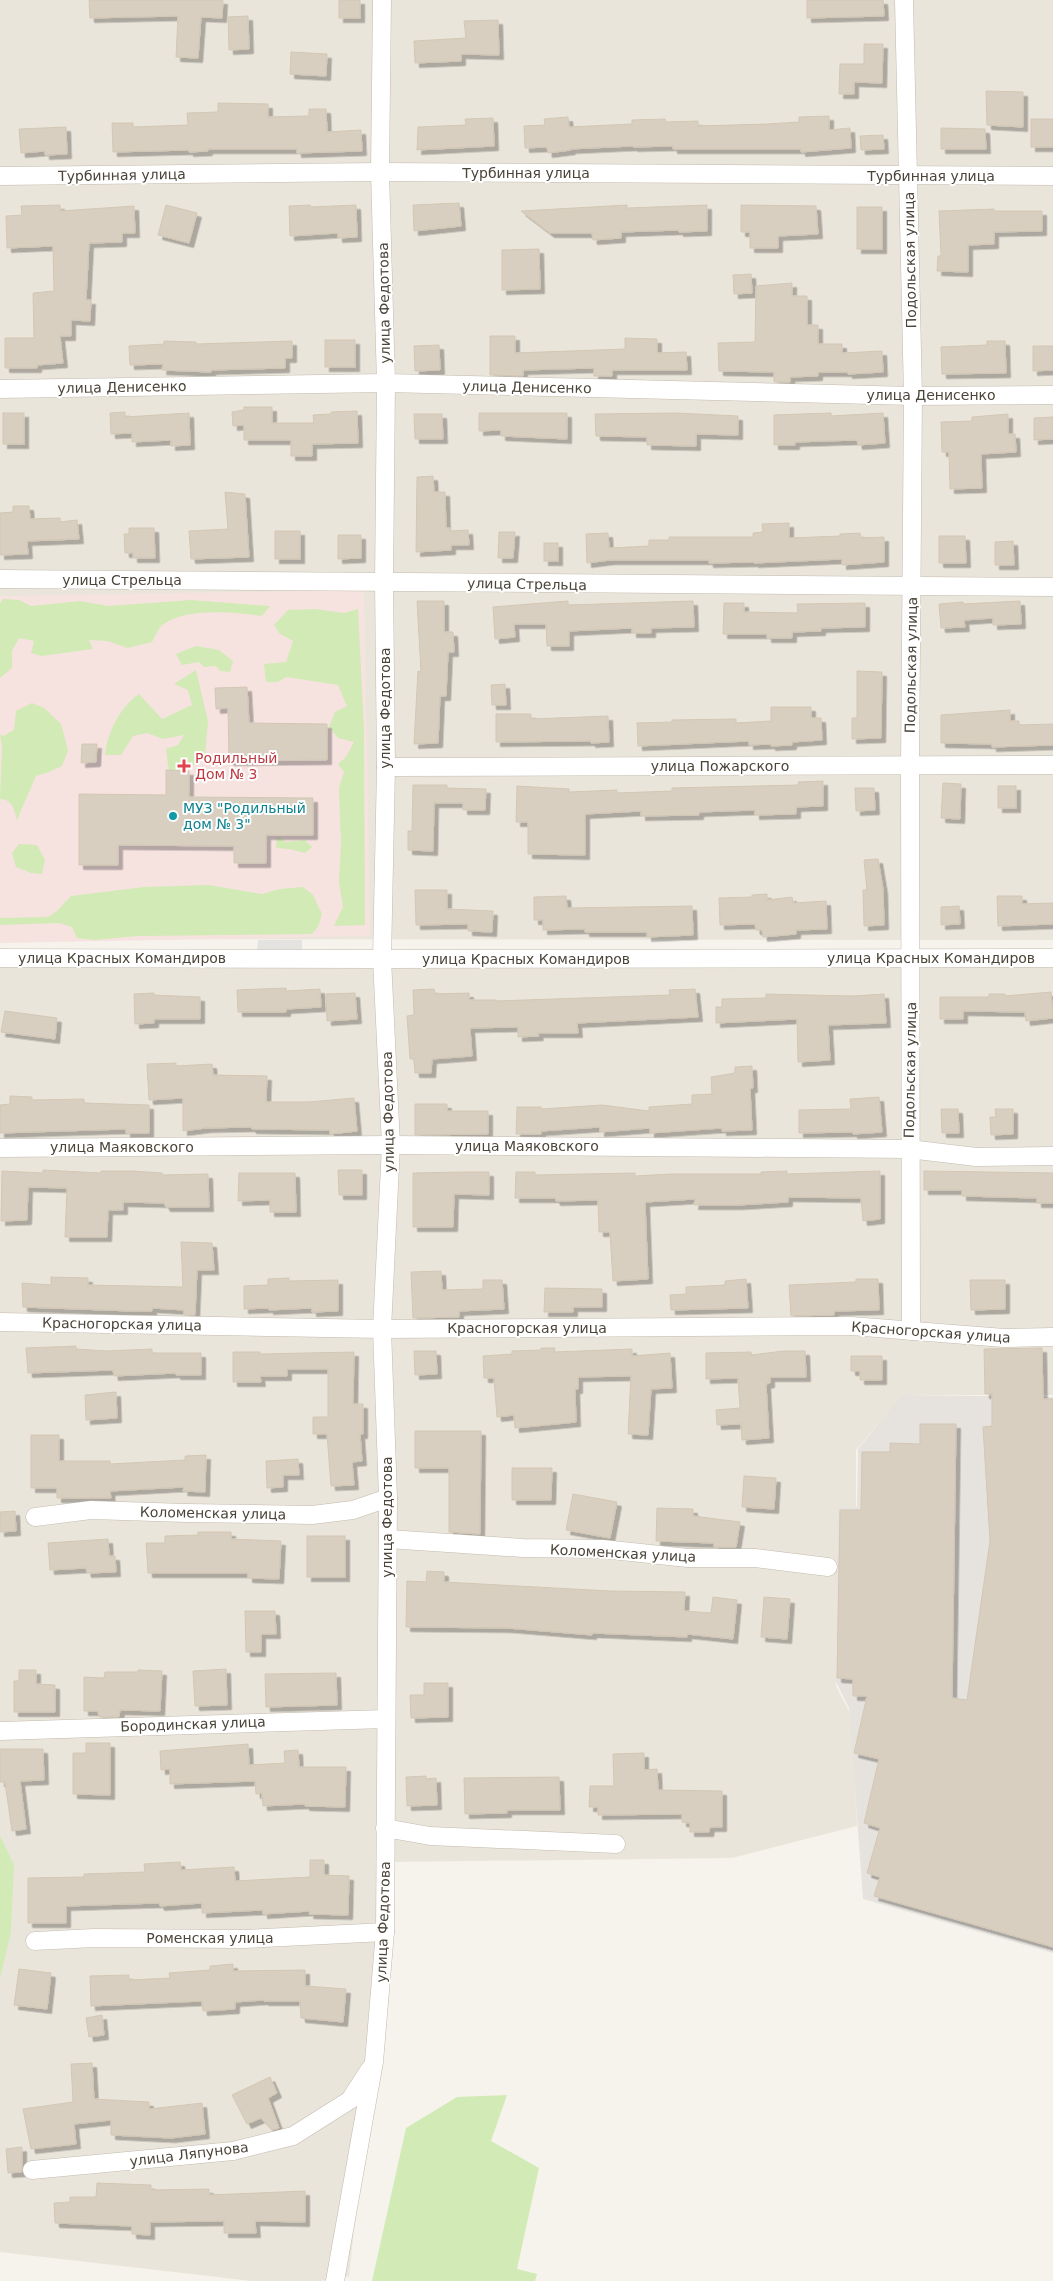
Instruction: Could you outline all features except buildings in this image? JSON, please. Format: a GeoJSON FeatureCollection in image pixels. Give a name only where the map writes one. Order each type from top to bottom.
{"type":"FeatureCollection","features":[{"type":"Feature","properties":{"kind":"street","name":"улица Федотова"},"geometry":{"type":"LineString","coordinates":[[335,2281],[374,2062],[385,1932],[388,1498],[382,1329],[391,1146],[382,960],[386,767],[384,582],[386,383],[380,172],[382,0]]}},
{"type":"Feature","properties":{"kind":"street","name":"Подольская улица"},"geometry":{"type":"LineString","coordinates":[[904,0],[913,396],[913,587],[910,766],[912,958],[911,1331]]}},
{"type":"Feature","properties":{"kind":"street","name":"Турбинная улица"},"geometry":{"type":"LineString","coordinates":[[0,176],[380,172],[1053,176]]}},
{"type":"Feature","properties":{"kind":"street","name":"улица Денисенко"},"geometry":{"type":"LineString","coordinates":[[0,389],[386,383],[913,396],[1053,395]]}},
{"type":"Feature","properties":{"kind":"street","name":"улица Стрельца"},"geometry":{"type":"LineString","coordinates":[[0,579],[1053,587]]}},
{"type":"Feature","properties":{"kind":"street","name":"улица Пожарского"},"geometry":{"type":"LineString","coordinates":[[386,767],[1053,765]]}},
{"type":"Feature","properties":{"kind":"street","name":"улица Красных Командиров"},"geometry":{"type":"LineString","coordinates":[[0,958],[382,960],[1053,958]]}},
{"type":"Feature","properties":{"kind":"street","name":"улица Маяковского"},"geometry":{"type":"LineString","coordinates":[[0,1148],[391,1146],[910,1149],[976,1157],[1053,1156]]}},
{"type":"Feature","properties":{"kind":"street","name":"Красногорская улица"},"geometry":{"type":"LineString","coordinates":[[0,1322],[382,1329],[851,1326],[1004,1338],[1053,1337]]}},
{"type":"Feature","properties":{"kind":"street","name":"Коломенская улица"},"geometry":{"type":"LineString","coordinates":[[35,1517],[91,1510],[186,1514],[312,1515],[353,1510],[388,1498]]}},
{"type":"Feature","properties":{"kind":"street","name":"Коломенская улица"},"geometry":{"type":"LineString","coordinates":[[388,1538],[523,1548],[603,1549],[688,1558],[755,1558],[828,1567]]}},
{"type":"Feature","properties":{"kind":"street","name":"Бородинская улица"},"geometry":{"type":"LineString","coordinates":[[0,1731],[386,1719]]}},
{"type":"Feature","properties":{"kind":"street"},"geometry":{"type":"LineString","coordinates":[[385,1828],[430,1836],[616,1844]]}},
{"type":"Feature","properties":{"kind":"street","name":"Роменская улица"},"geometry":{"type":"LineString","coordinates":[[35,1941],[94,1938],[244,1939],[385,1932]]}},
{"type":"Feature","properties":{"kind":"street","name":"улица Ляпунова"},"geometry":{"type":"LineString","coordinates":[[32,2170],[233,2151],[293,2136],[350,2100],[374,2062]]}},
{"type":"Feature","properties":{"kind":"shaded area"},"geometry":{"type":"Polygon","coordinates":[[[0,0],[1053,0],[1053,940],[0,939],[0,0]]]}},
{"type":"Feature","properties":{"kind":"shaded area","name":"Родильный Дом № 3"},"geometry":{"type":"Polygon","coordinates":[[[364,590],[370,936],[0,943],[0,596],[364,590]]]}},
{"type":"Feature","properties":{"kind":"shaded area"},"geometry":{"type":"Polygon","coordinates":[[[258,940],[302,940],[302,950],[257,950],[258,940]]]}},
{"type":"Feature","properties":{"kind":"shaded area"},"geometry":{"type":"Polygon","coordinates":[[[393,950],[1053,953],[1053,1395],[903,1395],[856,1450],[856,1508],[838,1589],[836,1686],[851,1715],[857,1826],[732,1858],[393,1862],[349,2276],[320,2281],[252,2281],[0,2252],[0,965],[393,950]]]}},
{"type":"Feature","properties":{"kind":"shaded area"},"geometry":{"type":"Polygon","coordinates":[[[902,1395],[1053,1397],[1053,1953],[863,1899],[849,1708],[836,1682],[838,1507],[857,1507],[858,1449],[902,1395]]]}},
{"type":"Feature","properties":{"kind":"green space"},"geometry":{"type":"Polygon","coordinates":[[[3,599],[19,600],[31,606],[80,601],[108,606],[191,600],[270,606],[262,616],[225,612],[184,615],[162,625],[152,642],[128,648],[107,641],[89,640],[93,649],[42,656],[31,653],[34,641],[19,638],[12,651],[12,668],[0,678],[0,603],[3,599]]]}},
{"type":"Feature","properties":{"kind":"green space"},"geometry":{"type":"Polygon","coordinates":[[[315,609],[344,613],[358,609],[364,729],[365,925],[334,926],[343,907],[339,882],[341,844],[339,788],[344,772],[338,764],[346,757],[354,742],[338,738],[329,727],[335,712],[347,706],[338,685],[286,677],[278,682],[266,682],[264,664],[286,662],[293,641],[280,634],[274,625],[288,610],[315,609]]]}},
{"type":"Feature","properties":{"kind":"green space"},"geometry":{"type":"Polygon","coordinates":[[[196,646],[219,650],[233,661],[230,672],[220,671],[216,666],[204,667],[199,662],[182,665],[176,654],[196,646]]]}},
{"type":"Feature","properties":{"kind":"green space"},"geometry":{"type":"Polygon","coordinates":[[[196,670],[208,721],[205,757],[188,769],[169,772],[166,749],[178,745],[184,735],[163,739],[147,733],[133,736],[121,755],[105,755],[108,738],[120,713],[139,694],[162,719],[192,705],[188,690],[174,684],[196,670]]]}},
{"type":"Feature","properties":{"kind":"green space"},"geometry":{"type":"Polygon","coordinates":[[[32,703],[44,708],[61,724],[68,750],[62,766],[36,776],[17,820],[10,803],[0,799],[2,747],[0,734],[3,736],[14,730],[16,711],[32,703]]]}},
{"type":"Feature","properties":{"kind":"green space"},"geometry":{"type":"Polygon","coordinates":[[[277,837],[286,842],[305,840],[312,847],[305,853],[276,848],[277,837]]]}},
{"type":"Feature","properties":{"kind":"green space"},"geometry":{"type":"Polygon","coordinates":[[[19,844],[37,845],[45,860],[42,874],[31,873],[16,867],[12,853],[19,844]]]}},
{"type":"Feature","properties":{"kind":"green space"},"geometry":{"type":"Polygon","coordinates":[[[209,885],[262,894],[280,889],[303,887],[313,895],[322,914],[318,927],[312,934],[137,936],[95,940],[77,938],[72,927],[59,923],[0,925],[0,918],[48,917],[57,911],[71,896],[144,887],[209,885]]]}},
{"type":"Feature","properties":{"kind":"green space"},"geometry":{"type":"Polygon","coordinates":[[[0,1836],[14,1865],[11,1932],[0,1978],[0,1836]]]}},
{"type":"Feature","properties":{"kind":"green space"},"geometry":{"type":"Polygon","coordinates":[[[507,2095],[491,2141],[539,2168],[517,2269],[537,2274],[535,2281],[372,2281],[406,2128],[457,2097],[507,2095]]]}},
{"type":"Feature","properties":{"kind":"place","name":"Родильный Дом № 3"},"geometry":{"type":"Point","coordinates":[184,766]}},
{"type":"Feature","properties":{"kind":"place","name":"МУЗ \"Родильный дом № 3\""},"geometry":{"type":"Point","coordinates":[173,816]}}]}
